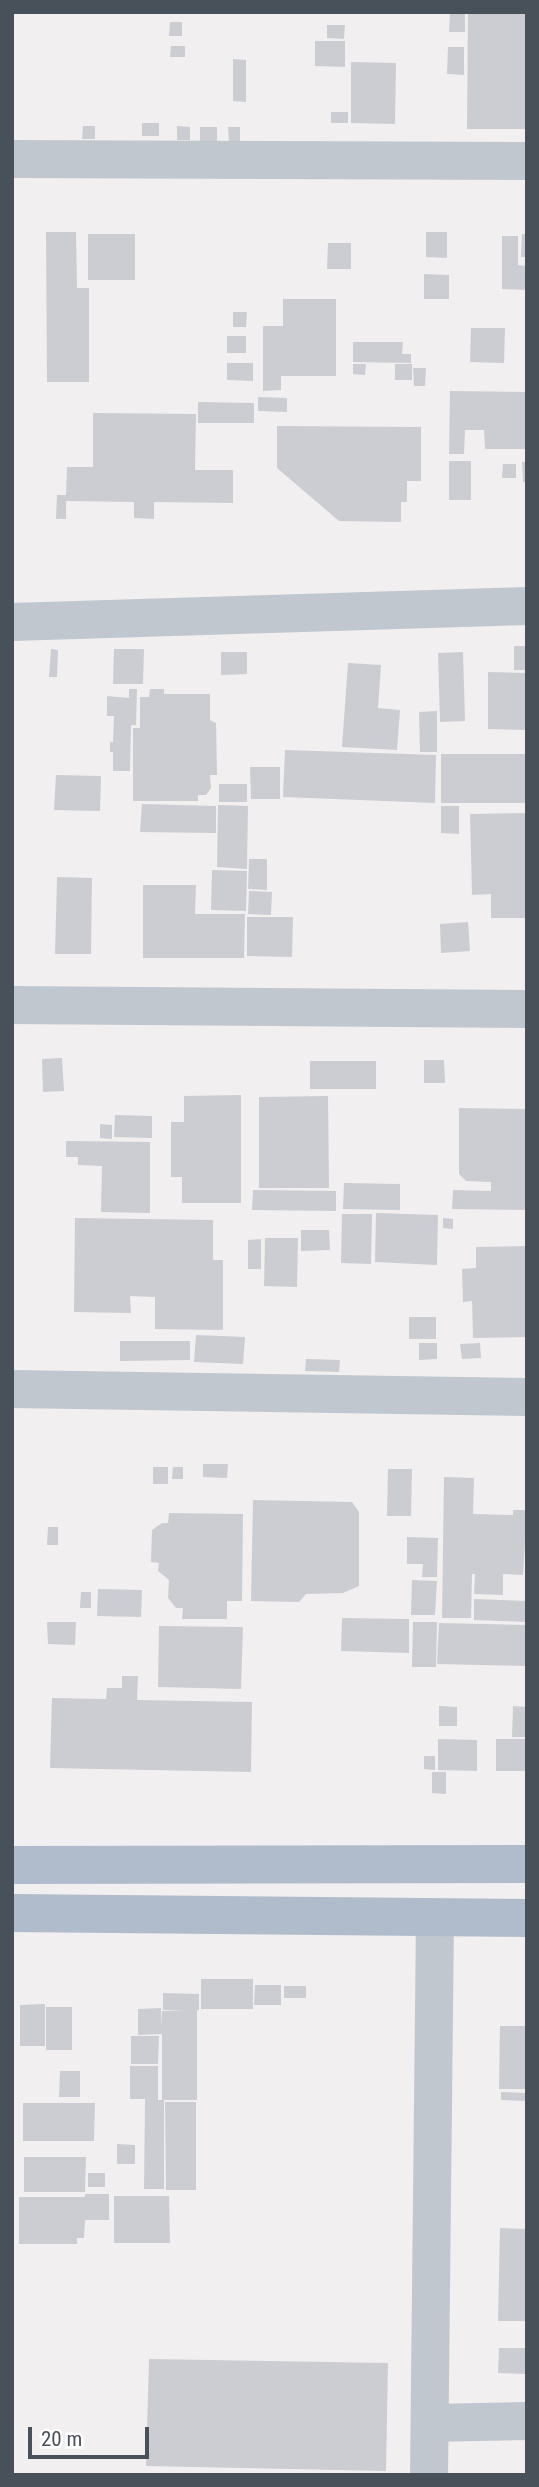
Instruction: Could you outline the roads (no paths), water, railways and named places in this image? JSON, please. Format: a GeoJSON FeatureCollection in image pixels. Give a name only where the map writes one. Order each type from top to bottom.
{"type":"FeatureCollection","features":[{"type":"Feature","properties":{"kind":"main road"},"geometry":{"type":"LineString","coordinates":[[12,1865],[527,1864]]}},
{"type":"Feature","properties":{"kind":"main road"},"geometry":{"type":"LineString","coordinates":[[12,1913],[527,1918]]}},
{"type":"Feature","properties":{"kind":"street"},"geometry":{"type":"LineString","coordinates":[[12,159],[527,161]]}},
{"type":"Feature","properties":{"kind":"street"},"geometry":{"type":"LineString","coordinates":[[12,622],[527,606]]}},
{"type":"Feature","properties":{"kind":"street"},"geometry":{"type":"LineString","coordinates":[[12,1005],[527,1009]]}},
{"type":"Feature","properties":{"kind":"street"},"geometry":{"type":"LineString","coordinates":[[12,1389],[527,1397]]}},
{"type":"Feature","properties":{"kind":"street"},"geometry":{"type":"LineString","coordinates":[[429,2475],[435,1918]]}},
{"type":"Feature","properties":{"kind":"street"},"geometry":{"type":"LineString","coordinates":[[430,2423],[527,2421]]}}]}
